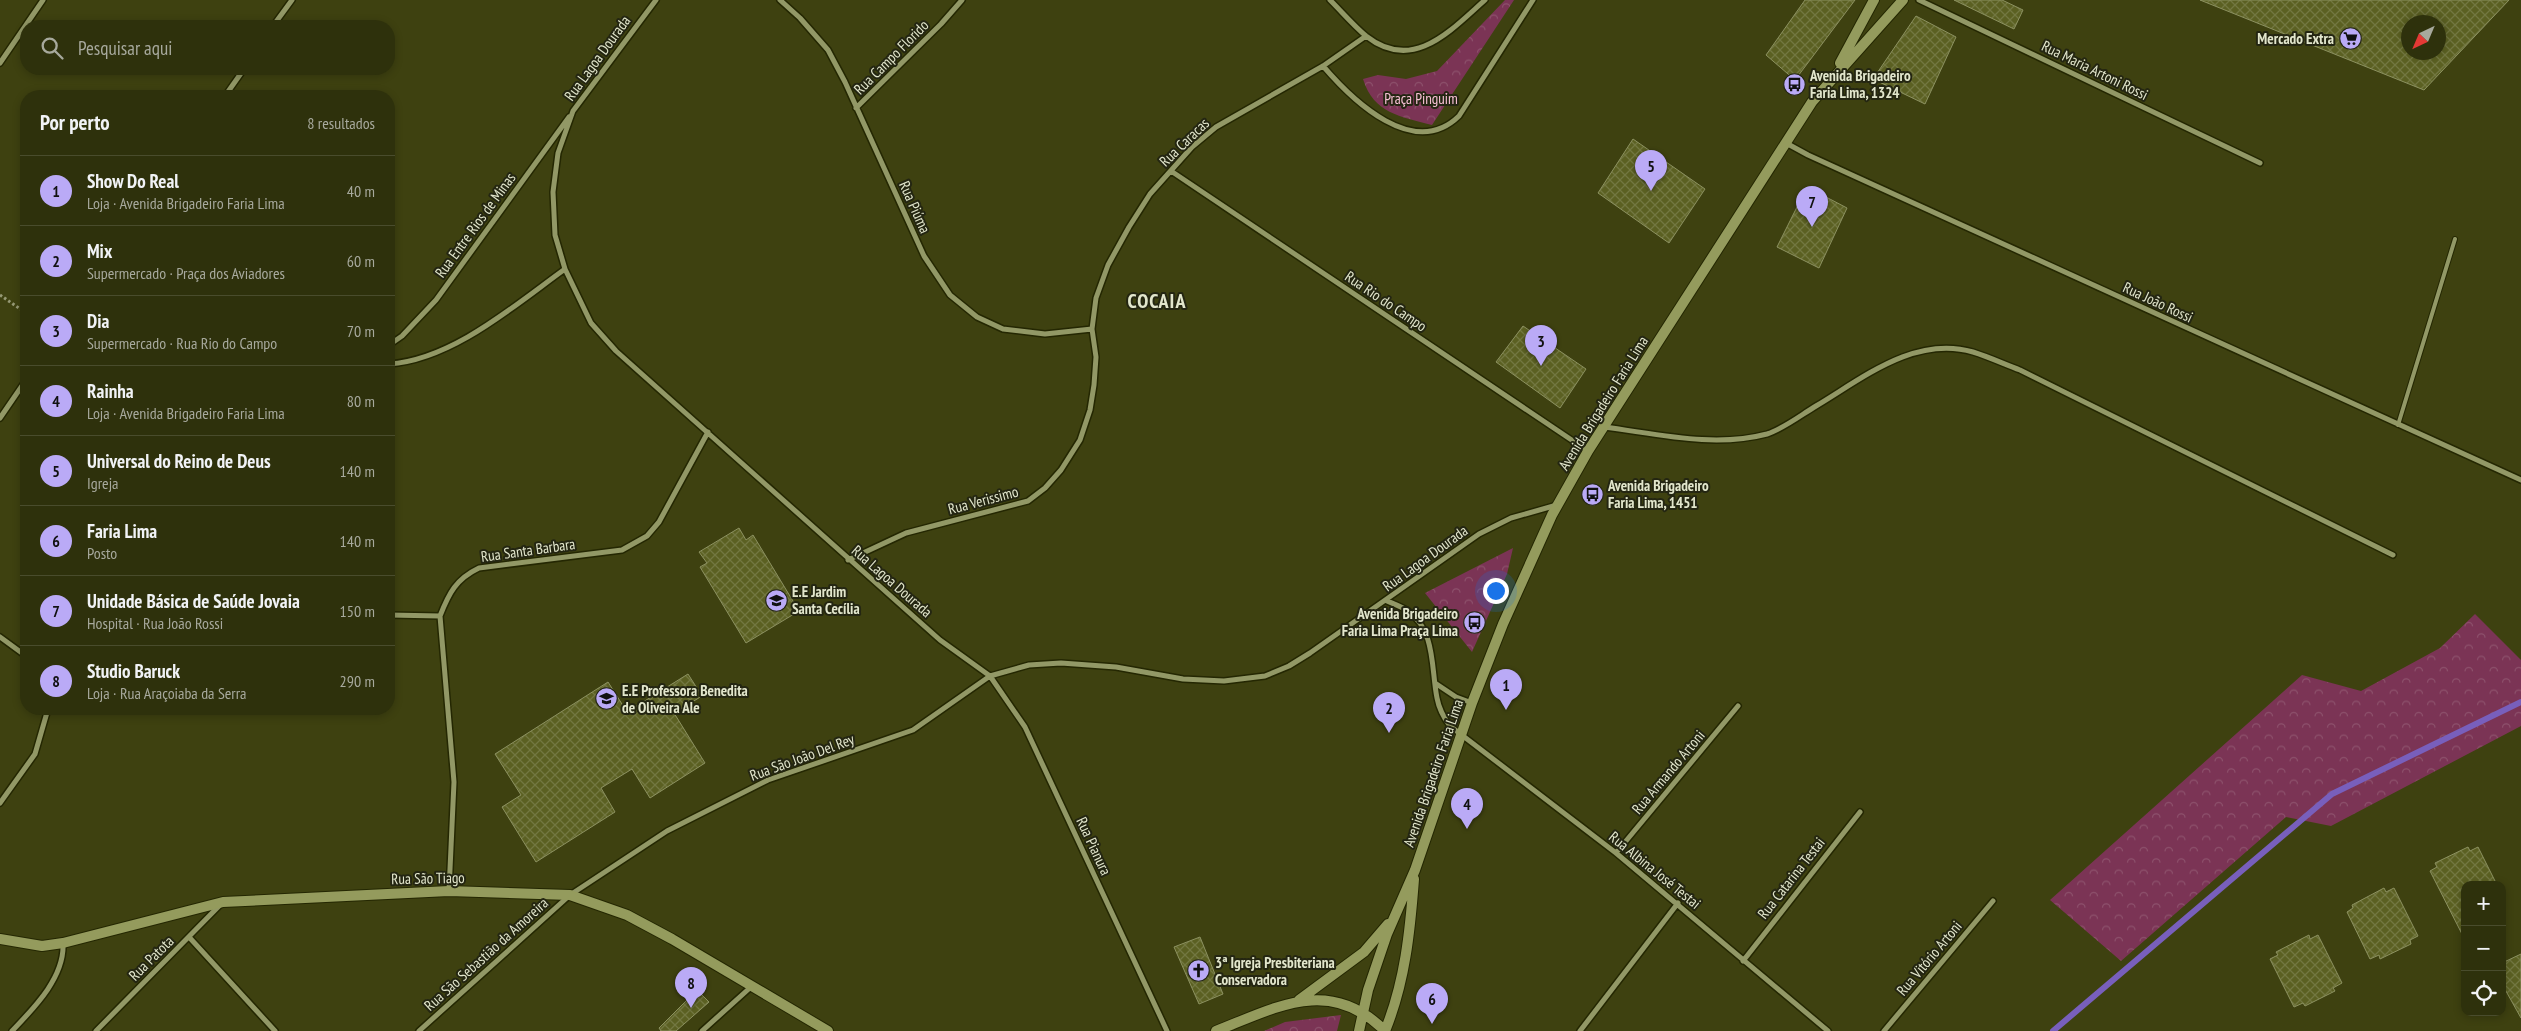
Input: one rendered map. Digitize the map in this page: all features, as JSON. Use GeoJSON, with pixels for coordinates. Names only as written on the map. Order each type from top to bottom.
{"type":"FeatureCollection","features":[{"type":"Feature","properties":{"kind":"main road"},"geometry":{"type":"LineString","coordinates":[[1831,80],[1874,0]]}},
{"type":"Feature","properties":{"kind":"main road","name":"Avenida Brigadeiro Faria Lima"},"geometry":{"type":"LineString","coordinates":[[1359,1031],[1368,990],[1395,916],[1415,870],[1472,703],[1503,624],[1558,505],[1588,451],[1812,102],[1903,0]]}},
{"type":"Feature","properties":{"kind":"main road","name":"Avenida Brigadeiro Faria Lima"},"geometry":{"type":"LineString","coordinates":[[1385,1031],[1397,1002],[1410,941],[1415,870]]}},
{"type":"Feature","properties":{"kind":"main road","name":"Rua São Tiago"},"geometry":{"type":"LineString","coordinates":[[0,940],[42,946],[63,943],[223,902],[449,891],[570,895],[627,915],[828,1031]]}},
{"type":"Feature","properties":{"kind":"main road"},"geometry":{"type":"LineString","coordinates":[[1216,1031],[1299,1000],[1364,952],[1395,916]]}},
{"type":"Feature","properties":{"kind":"main road"},"geometry":{"type":"LineString","coordinates":[[1299,1000],[1331,999],[1363,1012],[1385,1031]]}},
{"type":"Feature","properties":{"kind":"street"},"geometry":{"type":"LineString","coordinates":[[29,20],[43,0]]}},
{"type":"Feature","properties":{"kind":"street"},"geometry":{"type":"LineString","coordinates":[[278,20],[292,0]]}},
{"type":"Feature","properties":{"kind":"street","name":"Rua Lagoa Dourada"},"geometry":{"type":"LineString","coordinates":[[656,0],[573,111],[558,152],[553,192],[555,235],[565,269],[591,323],[616,351],[848,560],[940,640],[990,676],[1029,665],[1061,663],[1116,668],[1183,678],[1224,681],[1265,676],[1290,666],[1310,653],[1387,601],[1479,534],[1511,518],[1558,505]]}},
{"type":"Feature","properties":{"kind":"street","name":"Rua Piúma"},"geometry":{"type":"LineString","coordinates":[[780,0],[800,18],[828,50],[924,256],[950,295],[977,317],[1003,328],[1045,334],[1092,329]]}},
{"type":"Feature","properties":{"kind":"street","name":"Rua Campo Florido"},"geometry":{"type":"LineString","coordinates":[[856,108],[941,24],[962,0]]}},
{"type":"Feature","properties":{"kind":"street"},"geometry":{"type":"LineString","coordinates":[[1330,0],[1366,36],[1381,45],[1396,50],[1410,51],[1426,46],[1446,35],[1485,0]]}},
{"type":"Feature","properties":{"kind":"street"},"geometry":{"type":"LineString","coordinates":[[1323,66],[1346,93],[1392,124],[1408,130],[1425,132],[1440,129],[1451,124],[1459,116],[1533,0]]}},
{"type":"Feature","properties":{"kind":"street","name":"Rua Maria Artoni Rossi"},"geometry":{"type":"LineString","coordinates":[[1920,0],[2260,163]]}},
{"type":"Feature","properties":{"kind":"street"},"geometry":{"type":"LineString","coordinates":[[0,63],[20,34]]}},
{"type":"Feature","properties":{"kind":"street","name":"Rua Caracas"},"geometry":{"type":"LineString","coordinates":[[1092,329],[1096,298],[1108,265],[1150,194],[1192,147],[1216,127],[1323,66],[1366,36]]}},
{"type":"Feature","properties":{"kind":"street"},"geometry":{"type":"LineString","coordinates":[[229,90],[240,75]]}},
{"type":"Feature","properties":{"kind":"street","name":"Rua Entre Rios de Minas"},"geometry":{"type":"LineString","coordinates":[[395,341],[402,336],[436,300],[573,111]]}},
{"type":"Feature","properties":{"kind":"street","name":"Rua João Rossi"},"geometry":{"type":"LineString","coordinates":[[1786,143],[1808,155],[2521,480]]}},
{"type":"Feature","properties":{"kind":"street","name":"Rua Rio do Campo"},"geometry":{"type":"LineString","coordinates":[[1171,171],[1588,451]]}},
{"type":"Feature","properties":{"kind":"street"},"geometry":{"type":"LineString","coordinates":[[395,363],[407,362],[450,348],[565,269]]}},
{"type":"Feature","properties":{"kind":"street","name":"Rua Verissimo"},"geometry":{"type":"LineString","coordinates":[[848,560],[906,534],[1028,501],[1045,488],[1061,470],[1080,440],[1090,410],[1096,357],[1092,329]]}},
{"type":"Feature","properties":{"kind":"street"},"geometry":{"type":"LineString","coordinates":[[1604,427],[1707,440],[1739,440],[1769,433],[1891,361],[1915,352],[1941,349],[1972,352],[2020,370],[2393,555]]}},
{"type":"Feature","properties":{"kind":"street"},"geometry":{"type":"LineString","coordinates":[[0,418],[20,389]]}},
{"type":"Feature","properties":{"kind":"street","name":"Rua Santa Barbara"},"geometry":{"type":"LineString","coordinates":[[449,891],[454,782],[440,616],[446,598],[463,576],[479,568],[622,550],[647,536],[659,522],[708,432]]}},
{"type":"Feature","properties":{"kind":"street","name":"Rua Albina José Testai"},"geometry":{"type":"LineString","coordinates":[[1387,601],[1408,611],[1420,624],[1432,655],[1437,699],[1442,714],[1450,726],[1678,903],[1743,961],[1828,1031]]}},
{"type":"Feature","properties":{"kind":"street"},"geometry":{"type":"LineString","coordinates":[[395,615],[440,616]]}},
{"type":"Feature","properties":{"kind":"street"},"geometry":{"type":"LineString","coordinates":[[0,637],[20,652]]}},
{"type":"Feature","properties":{"kind":"street","name":"Rua São João Del Rey"},"geometry":{"type":"LineString","coordinates":[[570,895],[667,831],[768,780],[913,730],[990,676]]}},
{"type":"Feature","properties":{"kind":"street","name":"Rua Pianura"},"geometry":{"type":"LineString","coordinates":[[990,676],[1025,727],[1167,1031]]}},
{"type":"Feature","properties":{"kind":"street"},"geometry":{"type":"LineString","coordinates":[[1435,682],[1456,697],[1472,703]]}},
{"type":"Feature","properties":{"kind":"street","name":"Rua Armando Artoni"},"geometry":{"type":"LineString","coordinates":[[1616,853],[1738,706]]}},
{"type":"Feature","properties":{"kind":"street"},"geometry":{"type":"LineString","coordinates":[[0,803],[35,754],[46,715]]}},
{"type":"Feature","properties":{"kind":"street","name":"Rua Catarina Testai"},"geometry":{"type":"LineString","coordinates":[[1743,961],[1860,812]]}},
{"type":"Feature","properties":{"kind":"street","name":"Rua São Sebastião da Amoreira"},"geometry":{"type":"LineString","coordinates":[[419,1031],[570,895]]}},
{"type":"Feature","properties":{"kind":"street","name":"Rua Vitório Artoni"},"geometry":{"type":"LineString","coordinates":[[1884,1031],[1992,901]]}},
{"type":"Feature","properties":{"kind":"street","name":"Rua Patota"},"geometry":{"type":"LineString","coordinates":[[96,1031],[223,902]]}},
{"type":"Feature","properties":{"kind":"street"},"geometry":{"type":"LineString","coordinates":[[1580,1031],[1678,903]]}},
{"type":"Feature","properties":{"kind":"street"},"geometry":{"type":"LineString","coordinates":[[189,937],[275,1031]]}},
{"type":"Feature","properties":{"kind":"street"},"geometry":{"type":"LineString","coordinates":[[12,1031],[52,982],[64,958],[63,943]]}},
{"type":"Feature","properties":{"kind":"street"},"geometry":{"type":"LineString","coordinates":[[702,1031],[752,986]]}},
{"type":"Feature","properties":{"kind":"lane"},"geometry":{"type":"LineString","coordinates":[[2398,425],[2455,239]]}},
{"type":"Feature","properties":{"kind":"path"},"geometry":{"type":"LineString","coordinates":[[0,295],[20,309]]}},
{"type":"Feature","properties":{"kind":"green space","name":"Praça Pinguim"},"geometry":{"type":"Polygon","coordinates":[[[1505,0],[1514,0],[1432,125],[1399,116],[1381,107],[1374,100],[1363,79],[1378,75],[1406,79],[1437,71],[1505,0]]]}},
{"type":"Feature","properties":{"kind":"green space"},"geometry":{"type":"Polygon","coordinates":[[[1513,548],[1507,574],[1472,652],[1425,593],[1513,548]]]}},
{"type":"Feature","properties":{"kind":"green space"},"geometry":{"type":"Polygon","coordinates":[[[2475,614],[2521,660],[2521,726],[2331,826],[2286,817],[2121,961],[2050,900],[2302,675],[2361,691],[2440,648],[2475,614]]]}},
{"type":"Feature","properties":{"kind":"green space"},"geometry":{"type":"Polygon","coordinates":[[[1341,1015],[1337,1031],[1264,1031],[1285,1022],[1341,1015]]]}},
{"type":"Feature","properties":{"kind":"building"},"geometry":{"type":"Polygon","coordinates":[[[1805,0],[1855,0],[1795,80],[1766,55],[1805,0]]]}},
{"type":"Feature","properties":{"kind":"building"},"geometry":{"type":"Polygon","coordinates":[[[1954,0],[2002,0],[2023,10],[2014,29],[1954,0]]]}},
{"type":"Feature","properties":{"kind":"building","name":"Mercado Extra"},"geometry":{"type":"Polygon","coordinates":[[[2200,0],[2509,0],[2424,90],[2200,0]]]}},
{"type":"Feature","properties":{"kind":"building"},"geometry":{"type":"Polygon","coordinates":[[[1916,16],[1956,37],[1925,104],[1873,79],[1916,16]]]}},
{"type":"Feature","properties":{"kind":"building"},"geometry":{"type":"Polygon","coordinates":[[[1633,139],[1705,189],[1669,243],[1598,193],[1633,139]]]}},
{"type":"Feature","properties":{"kind":"building"},"geometry":{"type":"Polygon","coordinates":[[[1807,187],[1847,208],[1819,268],[1777,247],[1807,187]]]}},
{"type":"Feature","properties":{"kind":"building"},"geometry":{"type":"Polygon","coordinates":[[[1523,326],[1586,369],[1560,408],[1496,362],[1523,326]]]}},
{"type":"Feature","properties":{"kind":"building"},"geometry":{"type":"Polygon","coordinates":[[[739,528],[746,540],[753,535],[799,611],[746,643],[700,567],[707,563],[699,552],[739,528]]]}},
{"type":"Feature","properties":{"kind":"building"},"geometry":{"type":"Polygon","coordinates":[[[688,674],[702,696],[674,713],[705,763],[650,798],[632,769],[601,788],[615,812],[536,862],[502,807],[521,795],[495,754],[608,682],[627,712],[688,674]]]}},
{"type":"Feature","properties":{"kind":"building"},"geometry":{"type":"Polygon","coordinates":[[[2468,847],[2470,851],[2478,847],[2495,881],[2461,881],[2461,932],[2430,871],[2437,867],[2435,863],[2468,847]]]}},
{"type":"Feature","properties":{"kind":"building"},"geometry":{"type":"Polygon","coordinates":[[[2384,888],[2386,892],[2394,888],[2418,936],[2410,940],[2411,944],[2380,959],[2379,955],[2370,959],[2347,912],[2353,908],[2352,905],[2384,888]]]}},
{"type":"Feature","properties":{"kind":"building"},"geometry":{"type":"Polygon","coordinates":[[[2309,935],[2310,939],[2318,935],[2342,983],[2333,988],[2335,991],[2305,1006],[2303,1003],[2294,1007],[2270,959],[2278,955],[2276,952],[2309,935]]]}},
{"type":"Feature","properties":{"kind":"building","name":"3ª Igreja Presbiteriana Conservadora"},"geometry":{"type":"Polygon","coordinates":[[[1200,937],[1223,994],[1199,1004],[1174,947],[1200,937]]]}},
{"type":"Feature","properties":{"kind":"building"},"geometry":{"type":"Polygon","coordinates":[[[2521,954],[2521,1018],[2506,991],[2506,961],[2521,954]]]}},
{"type":"Feature","properties":{"kind":"building"},"geometry":{"type":"Polygon","coordinates":[[[697,990],[709,1002],[676,1031],[661,1031],[659,1028],[697,990]]]}},
{"type":"Feature","properties":{"kind":"waterway"},"geometry":{"type":"LineString","coordinates":[[2053,1031],[2332,794],[2521,702]]}},
{"type":"Feature","properties":{"kind":"place","name":"Mercado Extra"},"geometry":{"type":"Point","coordinates":[2350,38]}},
{"type":"Feature","properties":{"kind":"place","name":"Avenida Brigadeiro Faria Lima, 1324"},"geometry":{"type":"Point","coordinates":[1794,84]}},
{"type":"Feature","properties":{"kind":"place","name":"Universal do Reino de Deus"},"geometry":{"type":"Point","coordinates":[1651,191]}},
{"type":"Feature","properties":{"kind":"place","name":"Unidade Básica de Saúde Jovaia"},"geometry":{"type":"Point","coordinates":[1812,227]}},
{"type":"Feature","properties":{"kind":"place","name":"Dia"},"geometry":{"type":"Point","coordinates":[1541,366]}},
{"type":"Feature","properties":{"kind":"place","name":"Avenida Brigadeiro Faria Lima, 1451"},"geometry":{"type":"Point","coordinates":[1592,494]}},
{"type":"Feature","properties":{"kind":"place","name":"E.E Jardim Santa Cecília"},"geometry":{"type":"Point","coordinates":[776,600]}},
{"type":"Feature","properties":{"kind":"place","name":"Avenida Brigadeiro Faria Lima Praça Lima"},"geometry":{"type":"Point","coordinates":[1474,622]}},
{"type":"Feature","properties":{"kind":"place","name":"E.E Professora Benedita de Oliveira Ale"},"geometry":{"type":"Point","coordinates":[606,699]}},
{"type":"Feature","properties":{"kind":"place","name":"Show Do Real"},"geometry":{"type":"Point","coordinates":[1506,710]}},
{"type":"Feature","properties":{"kind":"place","name":"Mix"},"geometry":{"type":"Point","coordinates":[1389,733]}},
{"type":"Feature","properties":{"kind":"place","name":"Rainha"},"geometry":{"type":"Point","coordinates":[1467,829]}},
{"type":"Feature","properties":{"kind":"place","name":"3ª Igreja Presbiteriana Conservadora"},"geometry":{"type":"Point","coordinates":[1199,971]}},
{"type":"Feature","properties":{"kind":"place","name":"Studio Baruck"},"geometry":{"type":"Point","coordinates":[691,1008]}},
{"type":"Feature","properties":{"kind":"place","name":"Faria Lima"},"geometry":{"type":"Point","coordinates":[1432,1024]}},
{"type":"Feature","properties":{"kind":"district","name":"COCAIA"},"geometry":{"type":"Point","coordinates":[1157,301]}}]}
